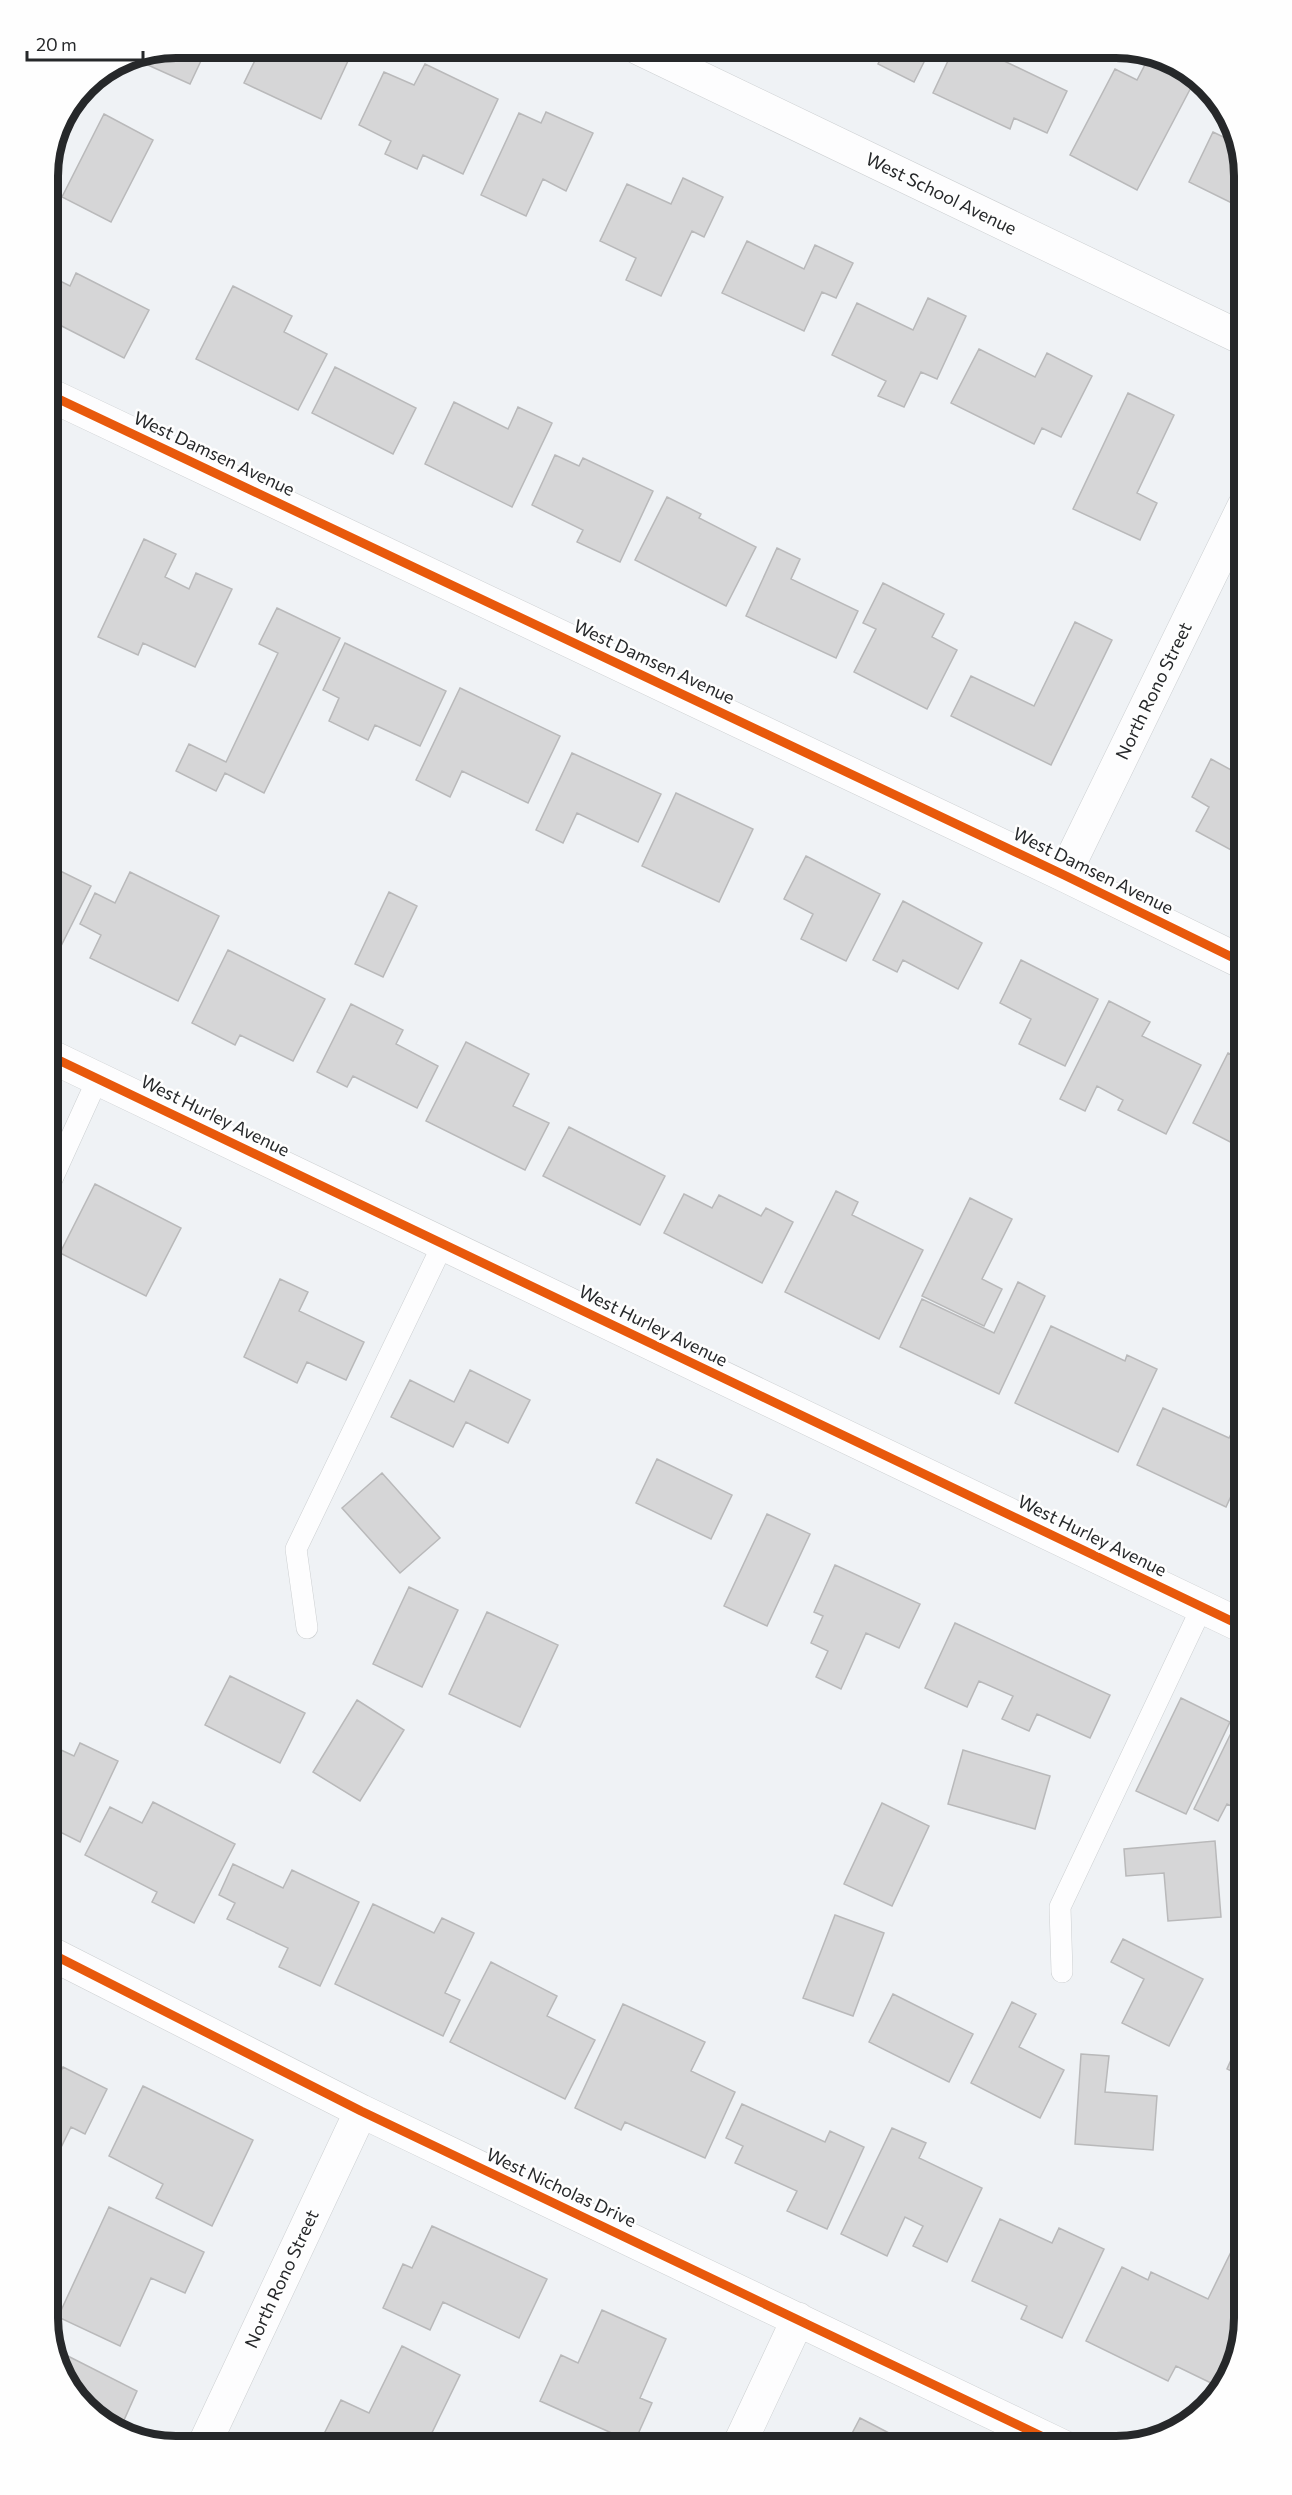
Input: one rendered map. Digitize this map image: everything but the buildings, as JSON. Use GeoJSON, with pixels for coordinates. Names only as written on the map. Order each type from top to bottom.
{"type":"FeatureCollection","features":[{"type":"Feature","properties":{"kind":"street","name":"West School Avenue"},"geometry":{"type":"LineString","coordinates":[[660,59],[1234,334]]}},
{"type":"Feature","properties":{"kind":"street","name":"West Damsen Avenue"},"geometry":{"type":"LineString","coordinates":[[59,399],[1064,875],[1234,958]]}},
{"type":"Feature","properties":{"kind":"street","name":"North Rono Street"},"geometry":{"type":"LineString","coordinates":[[1064,875],[1234,526]]}},
{"type":"Feature","properties":{"kind":"street","name":"West Hurley Avenue"},"geometry":{"type":"LineString","coordinates":[[59,1060],[1234,1622]]}},
{"type":"Feature","properties":{"kind":"street","name":"West Nicholas Drive"},"geometry":{"type":"LineString","coordinates":[[58,1957],[361,2111],[1041,2436]]}},
{"type":"Feature","properties":{"kind":"street","name":"North Rono Street"},"geometry":{"type":"LineString","coordinates":[[208,2436],[361,2111]]}},
{"type":"Feature","properties":{"kind":"street"},"geometry":{"type":"LineString","coordinates":[[743,2436],[798,2319]]}},
{"type":"Feature","properties":{"kind":"lane"},"geometry":{"type":"LineString","coordinates":[[59,1165],[98,1078]]}},
{"type":"Feature","properties":{"kind":"lane"},"geometry":{"type":"LineString","coordinates":[[307,1628],[296,1549],[443,1244]]}},
{"type":"Feature","properties":{"kind":"lane"},"geometry":{"type":"LineString","coordinates":[[1062,1972],[1060,1907],[1202,1607]]}},
{"type":"Feature","properties":{"kind":"cycle path"},"geometry":{"type":"LineString","coordinates":[[59,399],[1064,875],[1234,958]]}},
{"type":"Feature","properties":{"kind":"cycle path"},"geometry":{"type":"LineString","coordinates":[[59,1060],[1234,1622]]}},
{"type":"Feature","properties":{"kind":"cycle path"},"geometry":{"type":"LineString","coordinates":[[58,1957],[361,2111],[1041,2436]]}}]}
